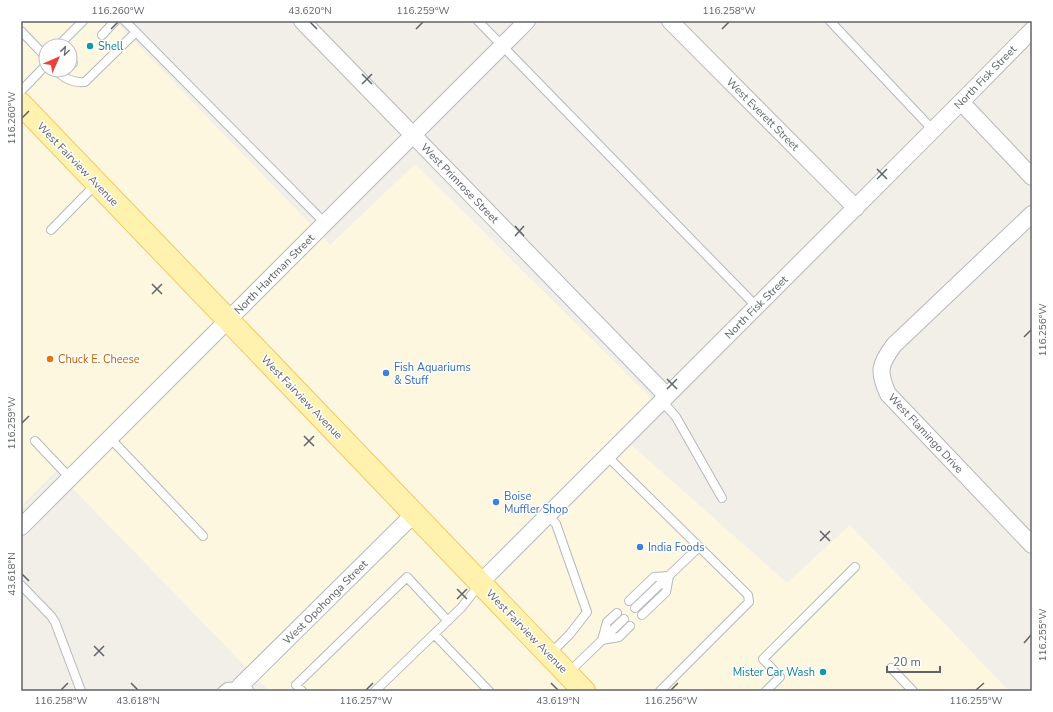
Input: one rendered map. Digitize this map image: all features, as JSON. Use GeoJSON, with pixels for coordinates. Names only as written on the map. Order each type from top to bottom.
{"type":"FeatureCollection","features":[{"type":"Feature","properties":{"kind":"main road","name":"West Fairview Avenue"},"geometry":{"type":"LineString","coordinates":[[21,104],[584,691]]}},
{"type":"Feature","properties":{"kind":"street","name":"West Primrose Street"},"geometry":{"type":"LineString","coordinates":[[302,21],[665,399]]}},
{"type":"Feature","properties":{"kind":"street","name":"North Hartman Street"},"geometry":{"type":"LineString","coordinates":[[21,527],[527,21]]}},
{"type":"Feature","properties":{"kind":"street","name":"West Everett Street"},"geometry":{"type":"LineString","coordinates":[[670,21],[856,208]]}},
{"type":"Feature","properties":{"kind":"street"},"geometry":{"type":"LineString","coordinates":[[1024,21],[1032,29]]}},
{"type":"Feature","properties":{"kind":"street","name":"North Fisk Street"},"geometry":{"type":"LineString","coordinates":[[480,583],[856,208],[1032,29]]}},
{"type":"Feature","properties":{"kind":"street"},"geometry":{"type":"LineString","coordinates":[[961,102],[1032,177]]}},
{"type":"Feature","properties":{"kind":"street","name":"West Flamingo Drive"},"geometry":{"type":"LineString","coordinates":[[1032,214],[894,345],[886,356],[881,368],[882,382],[888,394],[1032,545]]}},
{"type":"Feature","properties":{"kind":"street","name":"West Opohonga Street"},"geometry":{"type":"LineString","coordinates":[[242,689],[414,514]]}},
{"type":"Feature","properties":{"kind":"lane"},"geometry":{"type":"LineString","coordinates":[[66,38],[83,21]]}},
{"type":"Feature","properties":{"kind":"lane"},"geometry":{"type":"LineString","coordinates":[[102,35],[115,21]]}},
{"type":"Feature","properties":{"kind":"lane"},"geometry":{"type":"LineString","coordinates":[[125,21],[325,223]]}},
{"type":"Feature","properties":{"kind":"lane"},"geometry":{"type":"LineString","coordinates":[[478,21],[757,307]]}},
{"type":"Feature","properties":{"kind":"lane"},"geometry":{"type":"LineString","coordinates":[[830,21],[933,130]]}},
{"type":"Feature","properties":{"kind":"lane"},"geometry":{"type":"LineString","coordinates":[[21,31],[38,49]]}},
{"type":"Feature","properties":{"kind":"lane"},"geometry":{"type":"LineString","coordinates":[[67,78],[77,83],[85,82],[136,32]]}},
{"type":"Feature","properties":{"kind":"lane"},"geometry":{"type":"LineString","coordinates":[[21,91],[38,73]]}},
{"type":"Feature","properties":{"kind":"lane"},"geometry":{"type":"LineString","coordinates":[[51,230],[97,183]]}},
{"type":"Feature","properties":{"kind":"lane"},"geometry":{"type":"LineString","coordinates":[[665,399],[722,498]]}},
{"type":"Feature","properties":{"kind":"lane"},"geometry":{"type":"LineString","coordinates":[[110,438],[203,536]]}},
{"type":"Feature","properties":{"kind":"lane"},"geometry":{"type":"LineString","coordinates":[[35,441],[70,478]]}},
{"type":"Feature","properties":{"kind":"lane"},"geometry":{"type":"LineString","coordinates":[[607,456],[748,595],[749,602],[660,691]]}},
{"type":"Feature","properties":{"kind":"lane"},"geometry":{"type":"LineString","coordinates":[[548,515],[556,524],[587,612],[570,634],[549,655]]}},
{"type":"Feature","properties":{"kind":"lane"},"geometry":{"type":"LineString","coordinates":[[635,608],[699,547]]}},
{"type":"Feature","properties":{"kind":"lane"},"geometry":{"type":"LineString","coordinates":[[766,691],[780,677],[763,659],[855,567]]}},
{"type":"Feature","properties":{"kind":"lane"},"geometry":{"type":"LineString","coordinates":[[629,601],[654,577],[669,576]]}},
{"type":"Feature","properties":{"kind":"lane"},"geometry":{"type":"LineString","coordinates":[[642,615],[666,592],[669,576]]}},
{"type":"Feature","properties":{"kind":"lane"},"geometry":{"type":"LineString","coordinates":[[302,691],[296,685],[407,577],[448,621]]}},
{"type":"Feature","properties":{"kind":"lane"},"geometry":{"type":"LineString","coordinates":[[375,691],[461,608],[480,583]]}},
{"type":"Feature","properties":{"kind":"lane"},"geometry":{"type":"LineString","coordinates":[[21,585],[46,610],[55,622],[81,691]]}},
{"type":"Feature","properties":{"kind":"lane"},"geometry":{"type":"LineString","coordinates":[[602,640],[607,622],[617,613]]}},
{"type":"Feature","properties":{"kind":"lane"},"geometry":{"type":"LineString","coordinates":[[568,674],[624,619]]}},
{"type":"Feature","properties":{"kind":"lane"},"geometry":{"type":"LineString","coordinates":[[602,640],[619,637],[630,626]]}},
{"type":"Feature","properties":{"kind":"lane"},"geometry":{"type":"LineString","coordinates":[[434,634],[489,691]]}},
{"type":"Feature","properties":{"kind":"lane"},"geometry":{"type":"LineString","coordinates":[[891,668],[913,691]]}},
{"type":"Feature","properties":{"kind":"lane"},"geometry":{"type":"LineString","coordinates":[[222,691],[227,687],[242,689]]}},
{"type":"Feature","properties":{"kind":"shaded area"},"geometry":{"type":"Polygon","coordinates":[[[21,21],[115,21],[330,245],[415,164],[652,399],[618,433],[787,583],[850,525],[1009,691],[269,691],[56,471],[21,506],[21,21]]]}},
{"type":"Feature","properties":{"kind":"place","name":"Shell"},"geometry":{"type":"Point","coordinates":[90,46]}},
{"type":"Feature","properties":{"kind":"place","name":"Chuck E. Cheese"},"geometry":{"type":"Point","coordinates":[50,359]}},
{"type":"Feature","properties":{"kind":"place","name":"Fish Aquariums & Stuff"},"geometry":{"type":"Point","coordinates":[386,373]}},
{"type":"Feature","properties":{"kind":"place","name":"Boise Muffler Shop"},"geometry":{"type":"Point","coordinates":[496,502]}},
{"type":"Feature","properties":{"kind":"place","name":"India Foods"},"geometry":{"type":"Point","coordinates":[640,547]}},
{"type":"Feature","properties":{"kind":"place","name":"Mister Car Wash"},"geometry":{"type":"Point","coordinates":[823,672]}}]}
